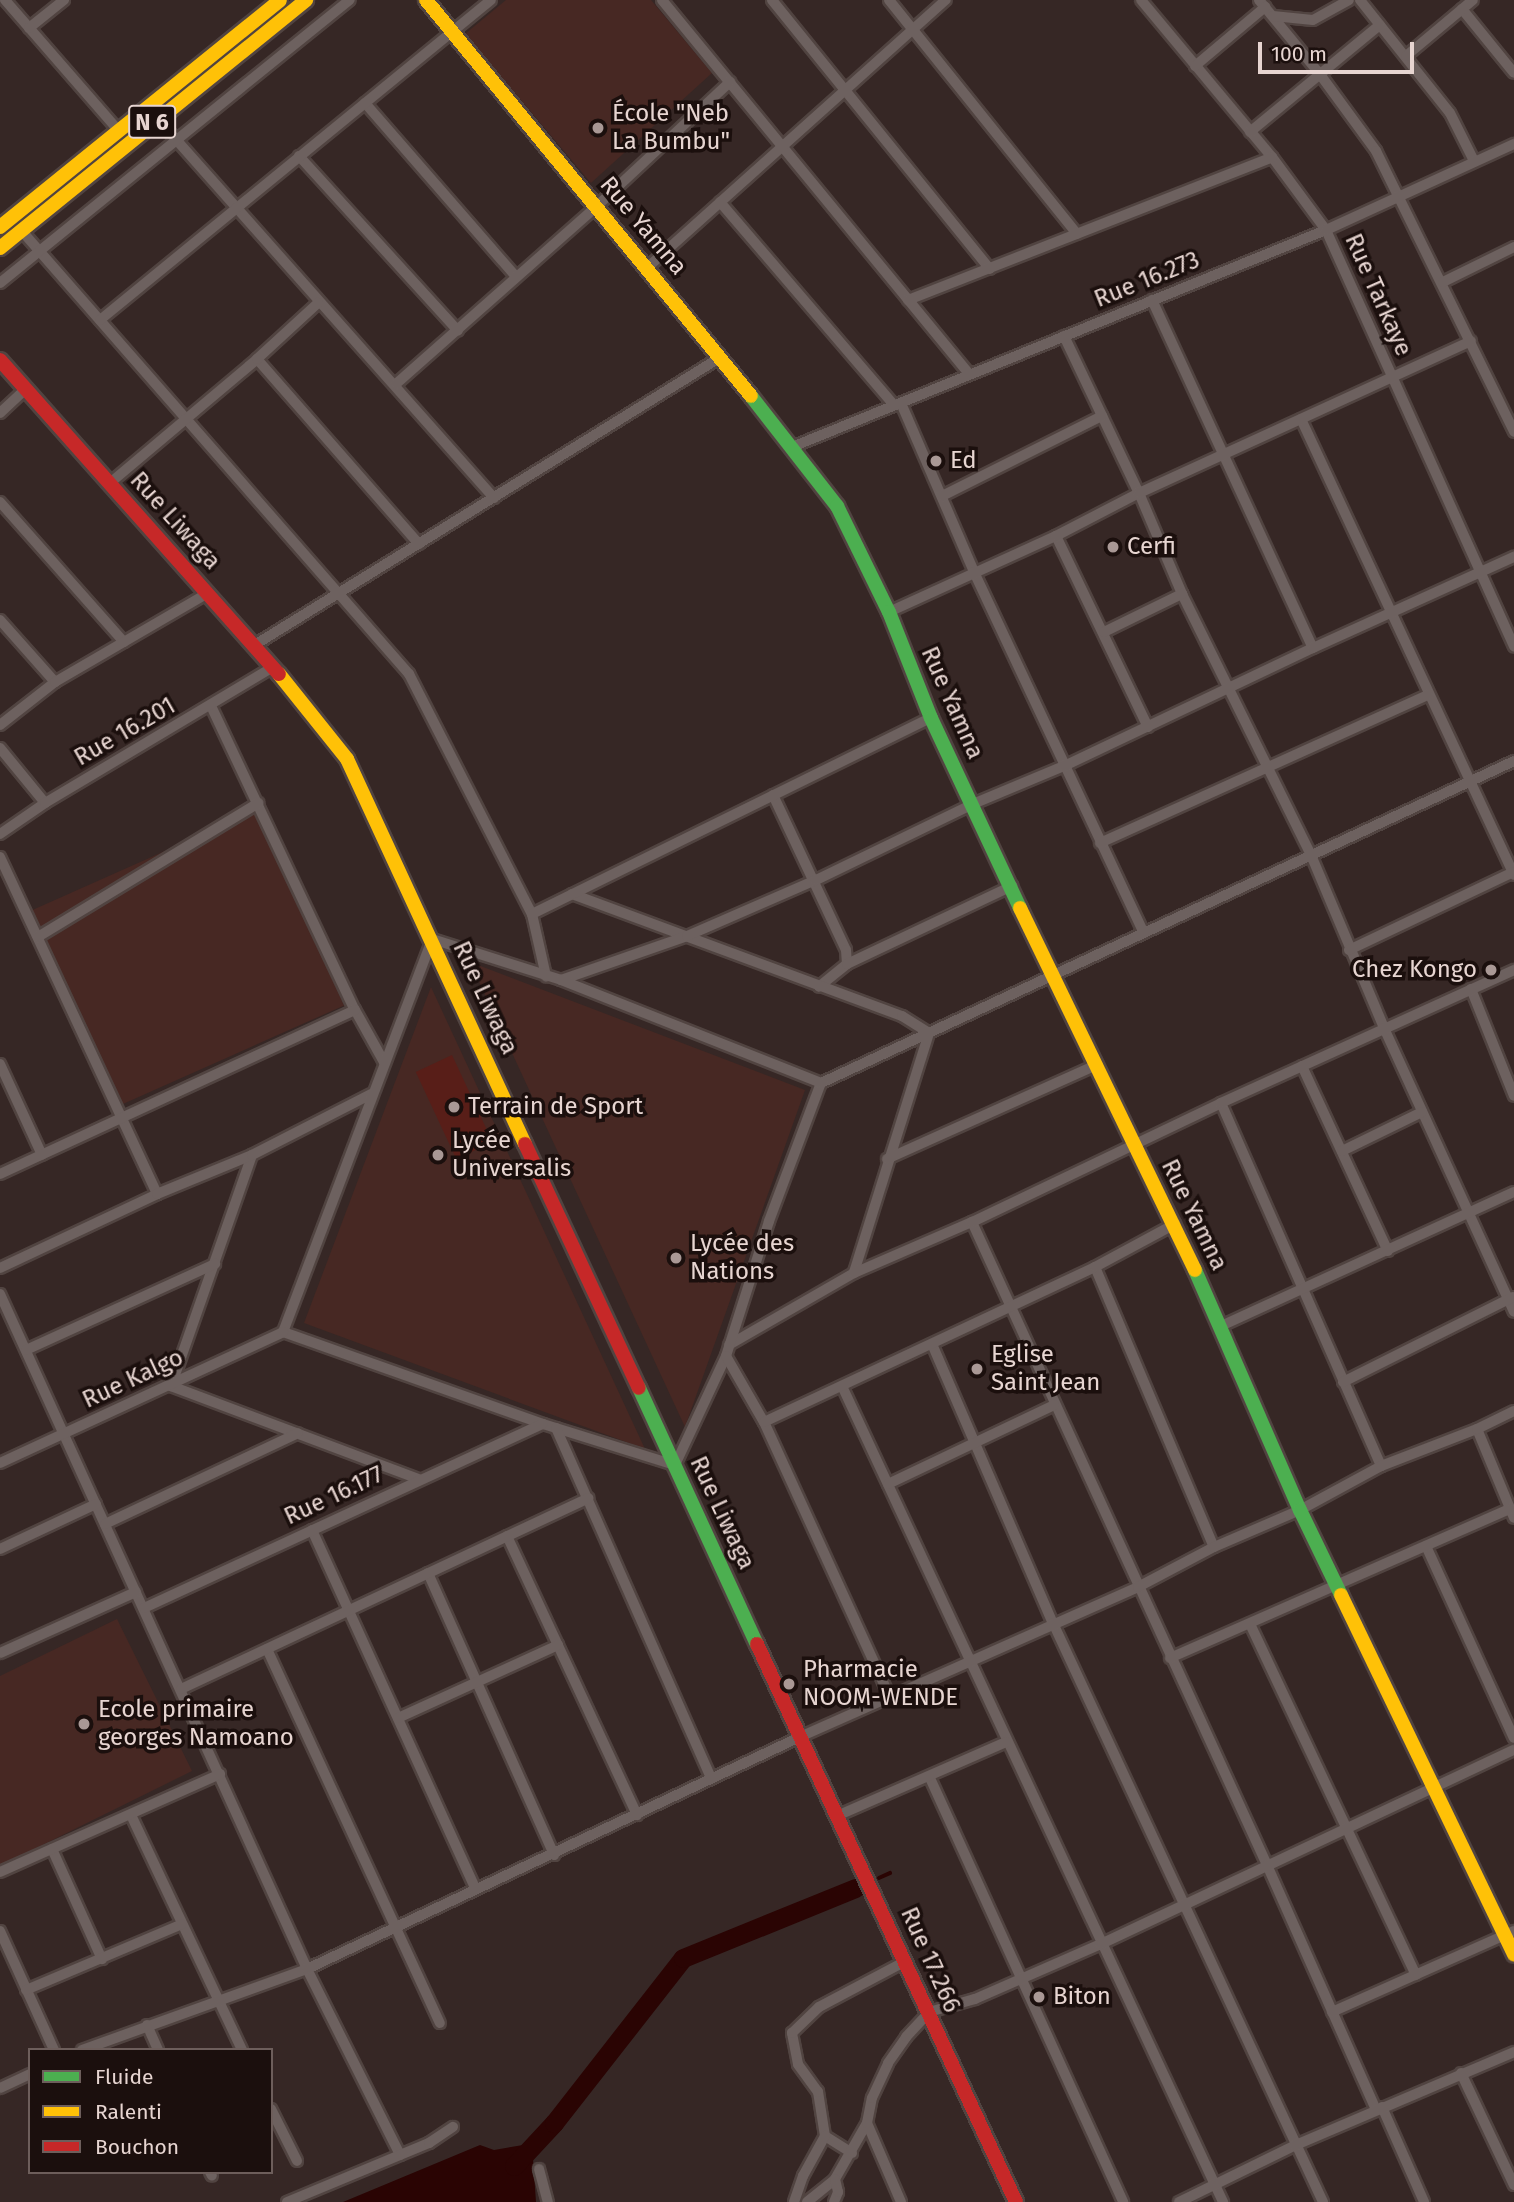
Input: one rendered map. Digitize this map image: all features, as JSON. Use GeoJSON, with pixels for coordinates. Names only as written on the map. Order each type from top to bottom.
{"type":"FeatureCollection","features":[{"type":"Feature","properties":{"kind":"main road","name":"N 6"},"geometry":{"type":"LineString","coordinates":[[0,227],[280,0]]}},
{"type":"Feature","properties":{"kind":"main road","name":"N 6"},"geometry":{"type":"LineString","coordinates":[[0,248],[157,118],[306,0]]}},
{"type":"Feature","properties":{"kind":"main road","name":"Rue Yamna"},"geometry":{"type":"LineString","coordinates":[[426,0],[648,267],[837,506],[890,612],[931,718],[1052,976],[1175,1224],[1300,1510],[1433,1788],[1509,1933],[1514,1955]]}},
{"type":"Feature","properties":{"kind":"main road","name":"Rue Liwaga"},"geometry":{"type":"LineString","coordinates":[[0,360],[273,667],[347,759],[802,1736]]}},
{"type":"Feature","properties":{"kind":"main road","name":"Rue 17.266"},"geometry":{"type":"LineString","coordinates":[[802,1736],[1016,2202]]}},
{"type":"Feature","properties":{"kind":"street"},"geometry":{"type":"LineString","coordinates":[[5,0],[118,130]]}},
{"type":"Feature","properties":{"kind":"street"},"geometry":{"type":"LineString","coordinates":[[29,28],[64,0]]}},
{"type":"Feature","properties":{"kind":"street"},"geometry":{"type":"LineString","coordinates":[[0,283],[350,0]]}},
{"type":"Feature","properties":{"kind":"street"},"geometry":{"type":"LineString","coordinates":[[100,320],[491,0]]}},
{"type":"Feature","properties":{"kind":"street"},"geometry":{"type":"LineString","coordinates":[[662,0],[969,374]]}},
{"type":"Feature","properties":{"kind":"street"},"geometry":{"type":"LineString","coordinates":[[772,0],[990,269]]}},
{"type":"Feature","properties":{"kind":"street"},"geometry":{"type":"LineString","coordinates":[[889,0],[1077,234]]}},
{"type":"Feature","properties":{"kind":"street"},"geometry":{"type":"LineString","coordinates":[[648,267],[946,0]]}},
{"type":"Feature","properties":{"kind":"street","name":"Rue Tarkaye"},"geometry":{"type":"LineString","coordinates":[[1141,0],[1272,158],[1326,230],[1514,646]]}},
{"type":"Feature","properties":{"kind":"street"},"geometry":{"type":"LineString","coordinates":[[1273,16],[1313,20],[1349,0]]}},
{"type":"Feature","properties":{"kind":"street"},"geometry":{"type":"LineString","coordinates":[[1360,0],[1450,113],[1474,161]]}},
{"type":"Feature","properties":{"kind":"street"},"geometry":{"type":"LineString","coordinates":[[1406,56],[1473,0]]}},
{"type":"Feature","properties":{"kind":"street"},"geometry":{"type":"LineString","coordinates":[[1195,66],[1262,4],[1273,16],[1376,151],[1443,282],[1514,432]]}},
{"type":"Feature","properties":{"kind":"street"},"geometry":{"type":"LineString","coordinates":[[1462,9],[1514,73]]}},
{"type":"Feature","properties":{"kind":"street"},"geometry":{"type":"LineString","coordinates":[[1250,132],[1380,25]]}},
{"type":"Feature","properties":{"kind":"street"},"geometry":{"type":"LineString","coordinates":[[396,384],[597,206],[730,82]]}},
{"type":"Feature","properties":{"kind":"street"},"geometry":{"type":"LineString","coordinates":[[365,103],[516,277]]}},
{"type":"Feature","properties":{"kind":"street"},"geometry":{"type":"LineString","coordinates":[[157,118],[318,303],[396,384],[494,498]]}},
{"type":"Feature","properties":{"kind":"street","name":"Rue 16.273"},"geometry":{"type":"LineString","coordinates":[[792,447],[1326,230],[1514,144]]}},
{"type":"Feature","properties":{"kind":"street"},"geometry":{"type":"LineString","coordinates":[[299,156],[458,331]]}},
{"type":"Feature","properties":{"kind":"street"},"geometry":{"type":"LineString","coordinates":[[908,300],[1272,158]]}},
{"type":"Feature","properties":{"kind":"street"},"geometry":{"type":"LineString","coordinates":[[720,202],[898,404],[1064,766],[1144,933]]}},
{"type":"Feature","properties":{"kind":"street"},"geometry":{"type":"LineString","coordinates":[[21,230],[409,674],[532,914],[546,976]]}},
{"type":"Feature","properties":{"kind":"street"},"geometry":{"type":"LineString","coordinates":[[1443,282],[1514,247]]}},
{"type":"Feature","properties":{"kind":"street"},"geometry":{"type":"LineString","coordinates":[[1152,300],[1313,648]]}},
{"type":"Feature","properties":{"kind":"street"},"geometry":{"type":"LineString","coordinates":[[110,483],[257,359],[318,303]]}},
{"type":"Feature","properties":{"kind":"street"},"geometry":{"type":"LineString","coordinates":[[1064,336],[1139,493],[1182,594],[1311,855],[1349,950],[1468,1215],[1511,1298],[1514,1312]]}},
{"type":"Feature","properties":{"kind":"street"},"geometry":{"type":"LineString","coordinates":[[890,612],[1056,536],[1139,493],[1471,341]]}},
{"type":"Feature","properties":{"kind":"street"},"geometry":{"type":"LineString","coordinates":[[253,646],[721,357]]}},
{"type":"Feature","properties":{"kind":"street"},"geometry":{"type":"LineString","coordinates":[[257,359],[419,544]]}},
{"type":"Feature","properties":{"kind":"street"},"geometry":{"type":"LineString","coordinates":[[0,412],[26,389]]}},
{"type":"Feature","properties":{"kind":"street"},"geometry":{"type":"LineString","coordinates":[[942,496],[1102,416]]}},
{"type":"Feature","properties":{"kind":"street"},"geometry":{"type":"LineString","coordinates":[[1301,419],[1392,612],[1427,695],[1513,874],[1349,950]]}},
{"type":"Feature","properties":{"kind":"street"},"geometry":{"type":"LineString","coordinates":[[0,502],[124,642]]}},
{"type":"Feature","properties":{"kind":"street"},"geometry":{"type":"LineString","coordinates":[[1056,536],[1147,727]]}},
{"type":"Feature","properties":{"kind":"street"},"geometry":{"type":"LineString","coordinates":[[561,980],[687,936],[816,880],[973,804],[1064,766],[1313,648],[1514,557]]}},
{"type":"Feature","properties":{"kind":"street"},"geometry":{"type":"LineString","coordinates":[[0,725],[55,682],[208,593]]}},
{"type":"Feature","properties":{"kind":"street"},"geometry":{"type":"LineString","coordinates":[[1104,632],[1182,594]]}},
{"type":"Feature","properties":{"kind":"street"},"geometry":{"type":"LineString","coordinates":[[0,620],[55,682]]}},
{"type":"Feature","properties":{"kind":"street","name":"Rue 16.201"},"geometry":{"type":"LineString","coordinates":[[0,834],[44,803],[273,667]]}},
{"type":"Feature","properties":{"kind":"street"},"geometry":{"type":"LineString","coordinates":[[1100,843],[1427,695]]}},
{"type":"Feature","properties":{"kind":"street"},"geometry":{"type":"LineString","coordinates":[[211,706],[355,1010],[384,1062]]}},
{"type":"Feature","properties":{"kind":"street"},"geometry":{"type":"LineString","coordinates":[[532,914],[931,718]]}},
{"type":"Feature","properties":{"kind":"street"},"geometry":{"type":"LineString","coordinates":[[0,748],[44,803]]}},
{"type":"Feature","properties":{"kind":"street"},"geometry":{"type":"LineString","coordinates":[[821,1083],[561,980],[432,939],[283,1332],[556,1428],[675,1465],[727,1350],[769,1222],[821,1083],[1514,761]]}},
{"type":"Feature","properties":{"kind":"street"},"geometry":{"type":"LineString","coordinates":[[773,794],[843,939],[847,964]]}},
{"type":"Feature","properties":{"kind":"street"},"geometry":{"type":"LineString","coordinates":[[38,937],[258,803]]}},
{"type":"Feature","properties":{"kind":"street"},"geometry":{"type":"LineString","coordinates":[[0,857],[158,1194]]}},
{"type":"Feature","properties":{"kind":"street"},"geometry":{"type":"LineString","coordinates":[[819,987],[847,964],[1012,886]]}},
{"type":"Feature","properties":{"kind":"street"},"geometry":{"type":"LineString","coordinates":[[572,894],[902,1016],[929,1033]]}},
{"type":"Feature","properties":{"kind":"street"},"geometry":{"type":"LineString","coordinates":[[727,1350],[854,1273],[972,1222],[1220,1103],[1514,970]]}},
{"type":"Feature","properties":{"kind":"street"},"geometry":{"type":"LineString","coordinates":[[1471,989],[1514,1096]]}},
{"type":"Feature","properties":{"kind":"street"},"geometry":{"type":"LineString","coordinates":[[0,1174],[355,1010]]}},
{"type":"Feature","properties":{"kind":"street"},"geometry":{"type":"LineString","coordinates":[[854,1273],[887,1159],[929,1033]]}},
{"type":"Feature","properties":{"kind":"street"},"geometry":{"type":"LineString","coordinates":[[0,1064],[42,1155]]}},
{"type":"Feature","properties":{"kind":"street"},"geometry":{"type":"LineString","coordinates":[[887,1159],[1096,1065]]}},
{"type":"Feature","properties":{"kind":"street"},"geometry":{"type":"LineString","coordinates":[[1302,1066],[1388,1251]]}},
{"type":"Feature","properties":{"kind":"street"},"geometry":{"type":"LineString","coordinates":[[0,1268],[158,1194],[252,1155],[372,1094]]}},
{"type":"Feature","properties":{"kind":"street"},"geometry":{"type":"LineString","coordinates":[[1220,1103],[1381,1466]]}},
{"type":"Feature","properties":{"kind":"street"},"geometry":{"type":"LineString","coordinates":[[1342,1151],[1422,1112]]}},
{"type":"Feature","properties":{"kind":"street"},"geometry":{"type":"LineString","coordinates":[[252,1155],[171,1386],[418,1479]]}},
{"type":"Feature","properties":{"kind":"street"},"geometry":{"type":"LineString","coordinates":[[1221,1326],[1514,1192]]}},
{"type":"Feature","properties":{"kind":"street"},"geometry":{"type":"LineString","coordinates":[[972,1222],[1332,2012],[1424,2202]]}},
{"type":"Feature","properties":{"kind":"street"},"geometry":{"type":"LineString","coordinates":[[764,1422],[1010,1308],[1175,1224]]}},
{"type":"Feature","properties":{"kind":"street"},"geometry":{"type":"LineString","coordinates":[[26,1350],[215,1264]]}},
{"type":"Feature","properties":{"kind":"street"},"geometry":{"type":"LineString","coordinates":[[1095,1267],[1214,1546]]}},
{"type":"Feature","properties":{"kind":"street"},"geometry":{"type":"LineString","coordinates":[[0,1294],[307,1969],[401,2155]]}},
{"type":"Feature","properties":{"kind":"street"},"geometry":{"type":"LineString","coordinates":[[1343,1382],[1511,1298]]}},
{"type":"Feature","properties":{"kind":"street","name":"Rue Kalgo"},"geometry":{"type":"LineString","coordinates":[[0,1463],[283,1332]]}},
{"type":"Feature","properties":{"kind":"street"},"geometry":{"type":"LineString","coordinates":[[932,1344],[1053,1623],[1323,2202]]}},
{"type":"Feature","properties":{"kind":"street"},"geometry":{"type":"LineString","coordinates":[[727,1350],[764,1422],[890,1697]]}},
{"type":"Feature","properties":{"kind":"street"},"geometry":{"type":"LineString","coordinates":[[842,1386],[1223,2202]]}},
{"type":"Feature","properties":{"kind":"street"},"geometry":{"type":"LineString","coordinates":[[888,1484],[1054,1405]]}},
{"type":"Feature","properties":{"kind":"street"},"geometry":{"type":"LineString","coordinates":[[87,2048],[307,1969],[397,1924],[554,1855],[802,1736],[1138,1587],[1214,1546],[1300,1510],[1381,1466],[1477,1429],[1514,1411]]}},
{"type":"Feature","properties":{"kind":"street","name":"Rue 16.177"},"geometry":{"type":"LineString","coordinates":[[144,1608],[544,1423]]}},
{"type":"Feature","properties":{"kind":"street"},"geometry":{"type":"LineString","coordinates":[[556,1428],[711,1779]]}},
{"type":"Feature","properties":{"kind":"street"},"geometry":{"type":"LineString","coordinates":[[1170,1658],[1426,1546],[1512,1513],[1477,1429]]}},
{"type":"Feature","properties":{"kind":"street"},"geometry":{"type":"LineString","coordinates":[[105,1524],[299,1433]]}},
{"type":"Feature","properties":{"kind":"street"},"geometry":{"type":"LineString","coordinates":[[181,1689],[588,1498]]}},
{"type":"Feature","properties":{"kind":"street"},"geometry":{"type":"LineString","coordinates":[[0,1549],[96,1504]]}},
{"type":"Feature","properties":{"kind":"street"},"geometry":{"type":"LineString","coordinates":[[312,1530],[475,1888]]}},
{"type":"Feature","properties":{"kind":"street"},"geometry":{"type":"LineString","coordinates":[[507,1536],[637,1815]]}},
{"type":"Feature","properties":{"kind":"street"},"geometry":{"type":"LineString","coordinates":[[1426,1546],[1514,1738]]}},
{"type":"Feature","properties":{"kind":"street"},"geometry":{"type":"LineString","coordinates":[[428,1573],[554,1855]]}},
{"type":"Feature","properties":{"kind":"street"},"geometry":{"type":"LineString","coordinates":[[0,1653],[136,1592]]}},
{"type":"Feature","properties":{"kind":"street"},"geometry":{"type":"LineString","coordinates":[[1250,1624],[1416,1975]]}},
{"type":"Feature","properties":{"kind":"street"},"geometry":{"type":"LineString","coordinates":[[398,1718],[558,1645]]}},
{"type":"Feature","properties":{"kind":"street"},"geometry":{"type":"LineString","coordinates":[[267,1648],[397,1924],[440,2023]]}},
{"type":"Feature","properties":{"kind":"street"},"geometry":{"type":"LineString","coordinates":[[839,1815],[930,1778],[1006,1742]]}},
{"type":"Feature","properties":{"kind":"street"},"geometry":{"type":"LineString","coordinates":[[807,2202],[835,2179],[867,2123],[872,2098],[888,2063],[929,2012],[975,1999],[1101,1944],[1514,1750]]}},
{"type":"Feature","properties":{"kind":"street"},"geometry":{"type":"LineString","coordinates":[[0,1872],[220,1774]]}},
{"type":"Feature","properties":{"kind":"street"},"geometry":{"type":"LineString","coordinates":[[930,1778],[1123,2202]]}},
{"type":"Feature","properties":{"kind":"street"},"geometry":{"type":"LineString","coordinates":[[131,1815],[241,2048]]}},
{"type":"Feature","properties":{"kind":"street"},"geometry":{"type":"LineString","coordinates":[[52,1849],[102,1959]]}},
{"type":"Feature","properties":{"kind":"street"},"geometry":{"type":"LineString","coordinates":[[26,1990],[182,1924]]}},
{"type":"Feature","properties":{"kind":"street"},"geometry":{"type":"LineString","coordinates":[[0,1931],[53,2048]]}},
{"type":"Feature","properties":{"kind":"street"},"geometry":{"type":"LineString","coordinates":[[1332,2012],[1509,1933]]}},
{"type":"Feature","properties":{"kind":"street"},"geometry":{"type":"LineString","coordinates":[[794,2202],[803,2176],[825,2136],[818,2092],[796,2059],[793,2029],[819,2007],[906,1961]]}},
{"type":"Feature","properties":{"kind":"street"},"geometry":{"type":"LineString","coordinates":[[147,2025],[157,2048]]}},
{"type":"Feature","properties":{"kind":"street"},"geometry":{"type":"LineString","coordinates":[[1179,2202],[1296,2145],[1514,2052]]}},
{"type":"Feature","properties":{"kind":"street"},"geometry":{"type":"LineString","coordinates":[[1461,2073],[1514,2185]]}},
{"type":"Feature","properties":{"kind":"street"},"geometry":{"type":"LineString","coordinates":[[0,2088],[28,2075]]}},
{"type":"Feature","properties":{"kind":"street"},"geometry":{"type":"LineString","coordinates":[[273,2113],[297,2161]]}},
{"type":"Feature","properties":{"kind":"street"},"geometry":{"type":"LineString","coordinates":[[867,2123],[901,2202]]}},
{"type":"Feature","properties":{"kind":"street"},"geometry":{"type":"LineString","coordinates":[[287,2202],[429,2143],[453,2127]]}},
{"type":"Feature","properties":{"kind":"street"},"geometry":{"type":"LineString","coordinates":[[825,2136],[852,2152]]}},
{"type":"Feature","properties":{"kind":"street"},"geometry":{"type":"LineString","coordinates":[[539,2169],[548,2202]]}},
{"type":"Feature","properties":{"kind":"street"},"geometry":{"type":"LineString","coordinates":[[834,2202],[838,2192],[835,2179]]}},
{"type":"Feature","properties":{"kind":"shaded area","name":"École \"Neb La Bumbu\""},"geometry":{"type":"Polygon","coordinates":[[[506,0],[651,0],[712,73],[591,183],[465,34],[506,0]]]}},
{"type":"Feature","properties":{"kind":"shaded area"},"geometry":{"type":"Polygon","coordinates":[[[257,810],[344,1005],[118,1106],[31,910],[257,810]]]}},
{"type":"Feature","properties":{"kind":"shaded area","name":"Lycée des Nations"},"geometry":{"type":"Polygon","coordinates":[[[470,962],[805,1090],[685,1427],[470,962]]]}},
{"type":"Feature","properties":{"kind":"shaded area","name":"Lycée Universalis"},"geometry":{"type":"Polygon","coordinates":[[[431,987],[645,1449],[304,1323],[431,987]]]}},
{"type":"Feature","properties":{"kind":"shaded area","name":"Terrain de Sport"},"geometry":{"type":"Polygon","coordinates":[[[452,1055],[493,1142],[456,1159],[416,1072],[452,1055]]]}},
{"type":"Feature","properties":{"kind":"shaded area","name":"Ecole primaire georges Namoano"},"geometry":{"type":"Polygon","coordinates":[[[117,1619],[192,1771],[0,1866],[0,1676],[117,1619]]]}},
{"type":"Feature","properties":{"kind":"shaded area"},"geometry":{"type":"Polygon","coordinates":[[[529,2144],[536,2151],[533,2159],[536,2202],[343,2202],[480,2145],[494,2150],[529,2144]]]}},
{"type":"Feature","properties":{"kind":"waterway"},"geometry":{"type":"LineString","coordinates":[[879,1878],[890,1873]]}},
{"type":"Feature","properties":{"kind":"waterway"},"geometry":{"type":"LineString","coordinates":[[514,2166],[554,2123],[683,1958],[855,1888]]}},
{"type":"Feature","properties":{"kind":"traffic: fast"},"geometry":{"type":"LineString","coordinates":[[751,396],[837,506],[889,612],[931,718],[1020,908]]}},
{"type":"Feature","properties":{"kind":"traffic: fast"},"geometry":{"type":"LineString","coordinates":[[1195,1270],[1300,1510],[1341,1595]]}},
{"type":"Feature","properties":{"kind":"traffic: fast"},"geometry":{"type":"LineString","coordinates":[[639,1388],[757,1644]]}},
{"type":"Feature","properties":{"kind":"traffic: slow"},"geometry":{"type":"LineString","coordinates":[[0,227],[280,0]]}},
{"type":"Feature","properties":{"kind":"traffic: slow"},"geometry":{"type":"LineString","coordinates":[[0,248],[306,0]]}},
{"type":"Feature","properties":{"kind":"traffic: slow"},"geometry":{"type":"LineString","coordinates":[[426,0],[751,396]]}},
{"type":"Feature","properties":{"kind":"traffic: slow"},"geometry":{"type":"LineString","coordinates":[[279,674],[347,759],[525,1144]]}},
{"type":"Feature","properties":{"kind":"traffic: slow"},"geometry":{"type":"LineString","coordinates":[[1020,908],[1195,1270]]}},
{"type":"Feature","properties":{"kind":"traffic: slow"},"geometry":{"type":"LineString","coordinates":[[1341,1595],[1514,1955]]}},
{"type":"Feature","properties":{"kind":"traffic: jam"},"geometry":{"type":"LineString","coordinates":[[0,360],[279,674]]}},
{"type":"Feature","properties":{"kind":"traffic: jam"},"geometry":{"type":"LineString","coordinates":[[525,1144],[639,1388]]}},
{"type":"Feature","properties":{"kind":"traffic: jam"},"geometry":{"type":"LineString","coordinates":[[757,1644],[1016,2202]]}},
{"type":"Feature","properties":{"kind":"place","name":"École \"Neb La Bumbu\""},"geometry":{"type":"Point","coordinates":[598,128]}},
{"type":"Feature","properties":{"kind":"place","name":"Ed"},"geometry":{"type":"Point","coordinates":[936,461]}},
{"type":"Feature","properties":{"kind":"place","name":"Cerfi"},"geometry":{"type":"Point","coordinates":[1113,547]}},
{"type":"Feature","properties":{"kind":"place","name":"Chez Kongo"},"geometry":{"type":"Point","coordinates":[1491,970]}},
{"type":"Feature","properties":{"kind":"place","name":"Terrain de Sport"},"geometry":{"type":"Point","coordinates":[454,1107]}},
{"type":"Feature","properties":{"kind":"place","name":"Lycée Universalis"},"geometry":{"type":"Point","coordinates":[438,1155]}},
{"type":"Feature","properties":{"kind":"place","name":"Lycée des Nations"},"geometry":{"type":"Point","coordinates":[676,1258]}},
{"type":"Feature","properties":{"kind":"place","name":"Eglise Saint Jean"},"geometry":{"type":"Point","coordinates":[977,1369]}},
{"type":"Feature","properties":{"kind":"place","name":"Pharmacie NOOM-WENDE"},"geometry":{"type":"Point","coordinates":[789,1684]}},
{"type":"Feature","properties":{"kind":"place","name":"Ecole primaire georges Namoano"},"geometry":{"type":"Point","coordinates":[84,1724]}},
{"type":"Feature","properties":{"kind":"place","name":"Biton"},"geometry":{"type":"Point","coordinates":[1039,1997]}}]}
